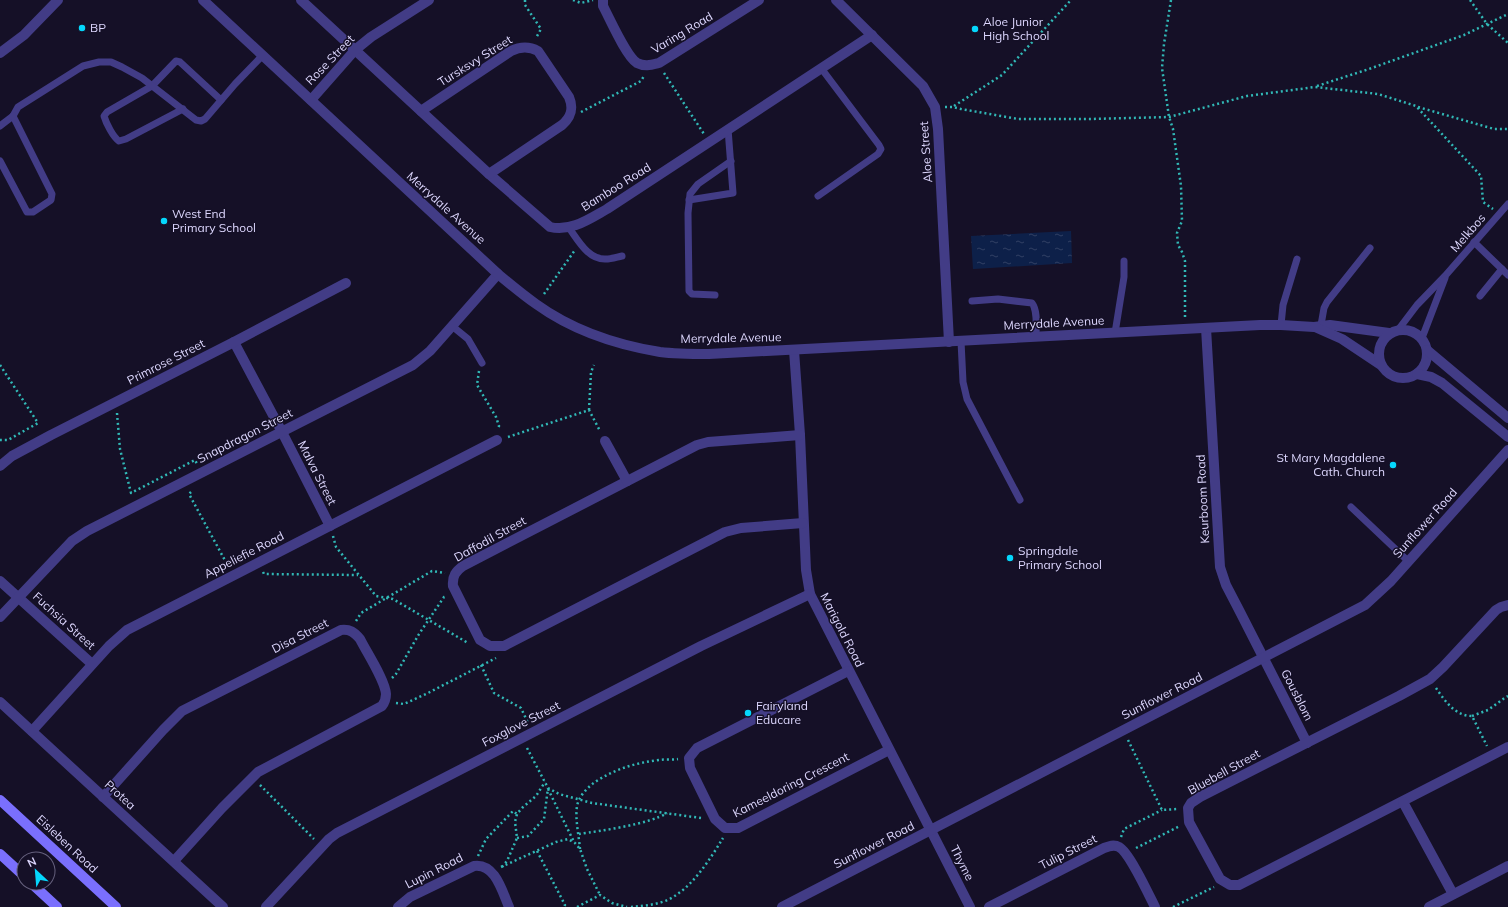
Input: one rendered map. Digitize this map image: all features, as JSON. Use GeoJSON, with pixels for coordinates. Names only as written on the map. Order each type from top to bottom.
{"type":"FeatureCollection","features":[{"type":"Feature","properties":{"kind":"main road","name":"Eisleben Road"},"geometry":{"type":"LineString","coordinates":[[0,800],[116,907]]}},
{"type":"Feature","properties":{"kind":"main road"},"geometry":{"type":"LineString","coordinates":[[0,854],[16,869]]}},
{"type":"Feature","properties":{"kind":"main road"},"geometry":{"type":"LineString","coordinates":[[40,891],[57,907]]}},
{"type":"Feature","properties":{"kind":"street"},"geometry":{"type":"LineString","coordinates":[[0,53],[24,35],[58,0]]}},
{"type":"Feature","properties":{"kind":"street","name":"Merrydale Avenue"},"geometry":{"type":"LineString","coordinates":[[203,0],[498,274],[535,304],[551,314],[580,329],[620,344],[662,352],[709,354],[1281,324],[1394,331]]}},
{"type":"Feature","properties":{"kind":"street"},"geometry":{"type":"LineString","coordinates":[[301,0],[490,174],[550,226],[568,228]]}},
{"type":"Feature","properties":{"kind":"street","name":"Rose Street"},"geometry":{"type":"LineString","coordinates":[[311,100],[355,50],[429,0]]}},
{"type":"Feature","properties":{"kind":"street","name":"Varing Road"},"geometry":{"type":"LineString","coordinates":[[603,0],[603,6],[630,55],[636,62],[643,65],[655,65],[759,0]]}},
{"type":"Feature","properties":{"kind":"street","name":"Aloe Street"},"geometry":{"type":"LineString","coordinates":[[836,0],[923,86],[935,107],[938,137],[949,342]]}},
{"type":"Feature","properties":{"kind":"street","name":"Bamboo Road"},"geometry":{"type":"LineString","coordinates":[[568,228],[607,209],[872,35]]}},
{"type":"Feature","properties":{"kind":"street","name":"Tursksvy Street"},"geometry":{"type":"LineString","coordinates":[[421,111],[511,51],[524,47],[532,48],[538,51],[569,97],[572,104],[570,118]]}},
{"type":"Feature","properties":{"kind":"street"},"geometry":{"type":"LineString","coordinates":[[490,174],[570,118]]}},
{"type":"Feature","properties":{"kind":"street","name":"Snapdragon Street"},"geometry":{"type":"LineString","coordinates":[[0,617],[72,541],[87,531],[412,365],[430,351],[498,274]]}},
{"type":"Feature","properties":{"kind":"street","name":"Primrose Street"},"geometry":{"type":"LineString","coordinates":[[0,466],[18,452],[346,283]]}},
{"type":"Feature","properties":{"kind":"street","name":"Merrydale Avenue"},"geometry":{"type":"LineString","coordinates":[[1318,326],[1342,339],[1381,365]]}},
{"type":"Feature","properties":{"kind":"street","name":"Keurboom Road"},"geometry":{"type":"LineString","coordinates":[[1206,328],[1220,567],[1226,585],[1264,658]]}},
{"type":"Feature","properties":{"kind":"street"},"geometry":{"type":"LineString","coordinates":[[1411,330],[1422,338],[1427,350],[1428,357],[1426,364],[1417,374],[1411,377],[1397,378],[1390,375],[1381,365],[1378,357],[1381,343],[1394,331],[1411,330]]}},
{"type":"Feature","properties":{"kind":"street","name":"Malva Street"},"geometry":{"type":"LineString","coordinates":[[234,342],[330,526]]}},
{"type":"Feature","properties":{"kind":"street","name":"Marigold Road"},"geometry":{"type":"LineString","coordinates":[[794,350],[800,435],[806,570],[810,594],[931,831]]}},
{"type":"Feature","properties":{"kind":"street"},"geometry":{"type":"LineString","coordinates":[[1427,350],[1508,418]]}},
{"type":"Feature","properties":{"kind":"street"},"geometry":{"type":"LineString","coordinates":[[1417,374],[1431,377],[1442,382],[1508,437]]}},
{"type":"Feature","properties":{"kind":"street","name":"Daffodil Street"},"geometry":{"type":"LineString","coordinates":[[480,640],[456,593],[452,580],[454,574],[463,566],[697,445],[708,442],[800,435]]}},
{"type":"Feature","properties":{"kind":"street","name":"Appeliefie Road"},"geometry":{"type":"LineString","coordinates":[[32,731],[92,664],[127,630],[497,440]]}},
{"type":"Feature","properties":{"kind":"street"},"geometry":{"type":"LineString","coordinates":[[605,441],[627,482]]}},
{"type":"Feature","properties":{"kind":"street","name":"Sunflower Road"},"geometry":{"type":"LineString","coordinates":[[782,907],[1365,605],[1391,581],[1508,450]]}},
{"type":"Feature","properties":{"kind":"street"},"geometry":{"type":"LineString","coordinates":[[480,640],[490,646],[504,646],[725,532],[741,528],[804,523]]}},
{"type":"Feature","properties":{"kind":"street","name":"Fuchsia Street"},"geometry":{"type":"LineString","coordinates":[[0,581],[92,664]]}},
{"type":"Feature","properties":{"kind":"street","name":"Foxglove Street"},"geometry":{"type":"LineString","coordinates":[[266,907],[322,846],[337,833],[701,646],[810,594]]}},
{"type":"Feature","properties":{"kind":"street","name":"Bluebell Street"},"geometry":{"type":"LineString","coordinates":[[1224,883],[1216,872],[1188,822],[1188,808],[1191,803],[1430,679],[1454,656],[1496,610],[1508,605]]}},
{"type":"Feature","properties":{"kind":"street","name":"Disa Street"},"geometry":{"type":"LineString","coordinates":[[103,797],[182,711],[341,630],[351,630]]}},
{"type":"Feature","properties":{"kind":"street"},"geometry":{"type":"LineString","coordinates":[[174,861],[252,777],[269,765],[379,709],[385,702],[386,693],[383,684],[360,639],[351,630]]}},
{"type":"Feature","properties":{"kind":"street","name":"Gousblom"},"geometry":{"type":"LineString","coordinates":[[1264,658],[1307,742]]}},
{"type":"Feature","properties":{"kind":"street"},"geometry":{"type":"LineString","coordinates":[[689,758],[697,748],[848,670]]}},
{"type":"Feature","properties":{"kind":"street","name":"Protea"},"geometry":{"type":"LineString","coordinates":[[0,702],[223,907]]}},
{"type":"Feature","properties":{"kind":"street"},"geometry":{"type":"LineString","coordinates":[[1224,883],[1239,885],[1246,882],[1508,747]]}},
{"type":"Feature","properties":{"kind":"street","name":"Kameeldoring Crescent"},"geometry":{"type":"LineString","coordinates":[[689,758],[690,768],[715,819],[725,828],[738,828],[889,750]]}},
{"type":"Feature","properties":{"kind":"street"},"geometry":{"type":"LineString","coordinates":[[1403,802],[1453,894]]}},
{"type":"Feature","properties":{"kind":"street","name":"Thyme"},"geometry":{"type":"LineString","coordinates":[[931,831],[970,907]]}},
{"type":"Feature","properties":{"kind":"street","name":"Tulip Street"},"geometry":{"type":"LineString","coordinates":[[989,907],[1104,848],[1122,849]]}},
{"type":"Feature","properties":{"kind":"street"},"geometry":{"type":"LineString","coordinates":[[1122,849],[1155,907]]}},
{"type":"Feature","properties":{"kind":"street","name":"Lupin Road"},"geometry":{"type":"LineString","coordinates":[[398,907],[410,897],[474,866],[484,866],[492,872]]}},
{"type":"Feature","properties":{"kind":"street"},"geometry":{"type":"LineString","coordinates":[[1429,907],[1508,866]]}},
{"type":"Feature","properties":{"kind":"street"},"geometry":{"type":"LineString","coordinates":[[492,872],[509,907]]}},
{"type":"Feature","properties":{"kind":"lane"},"geometry":{"type":"LineString","coordinates":[[0,126],[13,116],[18,107],[77,70],[90,64],[110,62],[122,67],[152,86],[196,120],[201,121],[205,119],[220,100],[263,55]]}},
{"type":"Feature","properties":{"kind":"lane"},"geometry":{"type":"LineString","coordinates":[[183,109],[126,139],[119,141],[105,119],[105,113],[152,86],[174,62],[178,61],[220,100]]}},
{"type":"Feature","properties":{"kind":"lane"},"geometry":{"type":"LineString","coordinates":[[818,196],[878,154],[880,149],[879,145],[821,68]]}},
{"type":"Feature","properties":{"kind":"lane"},"geometry":{"type":"LineString","coordinates":[[0,161],[27,212],[33,212],[52,200],[52,194],[13,116]]}},
{"type":"Feature","properties":{"kind":"lane"},"geometry":{"type":"LineString","coordinates":[[689,200],[733,194],[728,129]]}},
{"type":"Feature","properties":{"kind":"lane"},"geometry":{"type":"LineString","coordinates":[[715,295],[692,294],[689,291],[689,200],[690,194],[698,184],[731,161]]}},
{"type":"Feature","properties":{"kind":"lane","name":"Melkbos"},"geometry":{"type":"LineString","coordinates":[[1394,331],[1416,305],[1445,276],[1508,204]]}},
{"type":"Feature","properties":{"kind":"lane"},"geometry":{"type":"LineString","coordinates":[[568,228],[583,248],[599,258],[606,259],[622,256]]}},
{"type":"Feature","properties":{"kind":"lane"},"geometry":{"type":"LineString","coordinates":[[1474,242],[1508,275]]}},
{"type":"Feature","properties":{"kind":"lane"},"geometry":{"type":"LineString","coordinates":[[1318,326],[1327,302],[1370,248]]}},
{"type":"Feature","properties":{"kind":"lane"},"geometry":{"type":"LineString","coordinates":[[1281,324],[1283,305],[1297,259]]}},
{"type":"Feature","properties":{"kind":"lane"},"geometry":{"type":"LineString","coordinates":[[1115,333],[1124,277],[1124,261]]}},
{"type":"Feature","properties":{"kind":"lane"},"geometry":{"type":"LineString","coordinates":[[1480,296],[1502,269]]}},
{"type":"Feature","properties":{"kind":"lane","name":"Melkbos"},"geometry":{"type":"LineString","coordinates":[[1422,338],[1445,276]]}},
{"type":"Feature","properties":{"kind":"lane"},"geometry":{"type":"LineString","coordinates":[[972,301],[998,299],[1032,302],[1036,315],[1036,337]]}},
{"type":"Feature","properties":{"kind":"lane"},"geometry":{"type":"LineString","coordinates":[[452,326],[468,339],[482,363]]}},
{"type":"Feature","properties":{"kind":"lane"},"geometry":{"type":"LineString","coordinates":[[961,341],[963,382],[967,399],[1020,500]]}},
{"type":"Feature","properties":{"kind":"lane"},"geometry":{"type":"LineString","coordinates":[[1351,507],[1408,561]]}},
{"type":"Feature","properties":{"kind":"path"},"geometry":{"type":"LineString","coordinates":[[525,0],[525,5],[541,29],[532,48]]}},
{"type":"Feature","properties":{"kind":"path"},"geometry":{"type":"LineString","coordinates":[[573,0],[581,3],[593,0]]}},
{"type":"Feature","properties":{"kind":"path"},"geometry":{"type":"LineString","coordinates":[[954,107],[1002,75],[1071,0]]}},
{"type":"Feature","properties":{"kind":"path"},"geometry":{"type":"LineString","coordinates":[[1171,0],[1162,68],[1181,186],[1182,221],[1177,233],[1178,244],[1185,261],[1185,317]]}},
{"type":"Feature","properties":{"kind":"path"},"geometry":{"type":"LineString","coordinates":[[1470,0],[1487,24],[1508,43]]}},
{"type":"Feature","properties":{"kind":"path"},"geometry":{"type":"LineString","coordinates":[[935,107],[954,107],[1018,119],[1169,117],[1247,96],[1315,87],[1464,35],[1508,14]]}},
{"type":"Feature","properties":{"kind":"path"},"geometry":{"type":"LineString","coordinates":[[570,118],[641,81],[655,65],[668,79],[710,142]]}},
{"type":"Feature","properties":{"kind":"path"},"geometry":{"type":"LineString","coordinates":[[1315,87],[1378,94],[1494,129],[1508,130]]}},
{"type":"Feature","properties":{"kind":"path"},"geometry":{"type":"LineString","coordinates":[[1416,106],[1481,176],[1483,202],[1500,214]]}},
{"type":"Feature","properties":{"kind":"path"},"geometry":{"type":"LineString","coordinates":[[544,294],[578,247]]}},
{"type":"Feature","properties":{"kind":"path"},"geometry":{"type":"LineString","coordinates":[[482,363],[479,372],[478,385],[496,417],[499,426],[497,440],[589,410]]}},
{"type":"Feature","properties":{"kind":"path"},"geometry":{"type":"LineString","coordinates":[[0,365],[38,423],[8,440],[0,440]]}},
{"type":"Feature","properties":{"kind":"path"},"geometry":{"type":"LineString","coordinates":[[594,365],[591,372],[589,410],[605,441]]}},
{"type":"Feature","properties":{"kind":"path"},"geometry":{"type":"LineString","coordinates":[[122,399],[117,414],[120,450],[131,493],[195,460],[202,472]]}},
{"type":"Feature","properties":{"kind":"path"},"geometry":{"type":"LineString","coordinates":[[195,490],[189,494],[230,570]]}},
{"type":"Feature","properties":{"kind":"path"},"geometry":{"type":"LineString","coordinates":[[330,526],[336,547],[376,596],[393,599],[469,643],[480,640]]}},
{"type":"Feature","properties":{"kind":"path"},"geometry":{"type":"LineString","coordinates":[[257,563],[264,574],[358,575]]}},
{"type":"Feature","properties":{"kind":"path"},"geometry":{"type":"LineString","coordinates":[[351,630],[361,614],[432,571],[454,574]]}},
{"type":"Feature","properties":{"kind":"path"},"geometry":{"type":"LineString","coordinates":[[383,684],[396,674],[419,634],[430,620],[444,597],[456,593]]}},
{"type":"Feature","properties":{"kind":"path"},"geometry":{"type":"LineString","coordinates":[[385,702],[404,704],[428,693],[496,658],[504,646]]}},
{"type":"Feature","properties":{"kind":"path"},"geometry":{"type":"LineString","coordinates":[[481,666],[494,693],[520,708],[533,732]]}},
{"type":"Feature","properties":{"kind":"path"},"geometry":{"type":"LineString","coordinates":[[1430,679],[1450,707],[1467,716],[1472,716],[1488,710],[1508,696]]}},
{"type":"Feature","properties":{"kind":"path"},"geometry":{"type":"LineString","coordinates":[[1472,716],[1492,755]]}},
{"type":"Feature","properties":{"kind":"path"},"geometry":{"type":"LineString","coordinates":[[1124,731],[1162,810]]}},
{"type":"Feature","properties":{"kind":"path"},"geometry":{"type":"LineString","coordinates":[[522,738],[575,843],[580,849]]}},
{"type":"Feature","properties":{"kind":"path"},"geometry":{"type":"LineString","coordinates":[[627,907],[613,905],[600,895],[587,870],[580,849],[577,806],[581,795],[592,785],[617,769],[644,762],[689,758]]}},
{"type":"Feature","properties":{"kind":"path"},"geometry":{"type":"LineString","coordinates":[[252,777],[322,846]]}},
{"type":"Feature","properties":{"kind":"path"},"geometry":{"type":"LineString","coordinates":[[502,867],[507,861],[517,838],[515,822],[517,814],[536,796],[545,782]]}},
{"type":"Feature","properties":{"kind":"path"},"geometry":{"type":"LineString","coordinates":[[548,788],[559,794],[592,802],[715,819]]}},
{"type":"Feature","properties":{"kind":"path"},"geometry":{"type":"LineString","coordinates":[[517,838],[528,836],[544,819],[548,788]]}},
{"type":"Feature","properties":{"kind":"path"},"geometry":{"type":"LineString","coordinates":[[1188,808],[1162,810],[1124,829],[1122,849],[1188,822]]}},
{"type":"Feature","properties":{"kind":"path"},"geometry":{"type":"LineString","coordinates":[[474,866],[486,839],[513,811],[517,814]]}},
{"type":"Feature","properties":{"kind":"path"},"geometry":{"type":"LineString","coordinates":[[579,834],[601,831],[644,821],[660,817],[666,813]]}},
{"type":"Feature","properties":{"kind":"path"},"geometry":{"type":"LineString","coordinates":[[631,907],[663,902],[684,890],[719,844],[724,836],[725,828]]}},
{"type":"Feature","properties":{"kind":"path"},"geometry":{"type":"LineString","coordinates":[[492,872],[556,842],[568,839],[575,843]]}},
{"type":"Feature","properties":{"kind":"path"},"geometry":{"type":"LineString","coordinates":[[537,851],[565,905],[564,907]]}},
{"type":"Feature","properties":{"kind":"path"},"geometry":{"type":"LineString","coordinates":[[1174,907],[1224,883]]}},
{"type":"Feature","properties":{"kind":"path"},"geometry":{"type":"LineString","coordinates":[[577,907],[600,895]]}},
{"type":"Feature","properties":{"kind":"water"},"geometry":{"type":"Polygon","coordinates":[[[1071,231],[1072,263],[973,269],[971,236],[1071,231]]]}},
{"type":"Feature","properties":{"kind":"place","name":"BP"},"geometry":{"type":"Point","coordinates":[82,28]}},
{"type":"Feature","properties":{"kind":"place","name":"Aloe Junior High School"},"geometry":{"type":"Point","coordinates":[975,29]}},
{"type":"Feature","properties":{"kind":"place","name":"West End Primary School"},"geometry":{"type":"Point","coordinates":[164,221]}},
{"type":"Feature","properties":{"kind":"place","name":"St Mary Magdalene Cath. Church"},"geometry":{"type":"Point","coordinates":[1393,465]}},
{"type":"Feature","properties":{"kind":"place","name":"Springdale Primary School"},"geometry":{"type":"Point","coordinates":[1010,558]}},
{"type":"Feature","properties":{"kind":"place","name":"Fairyland Educare"},"geometry":{"type":"Point","coordinates":[748,713]}}]}
